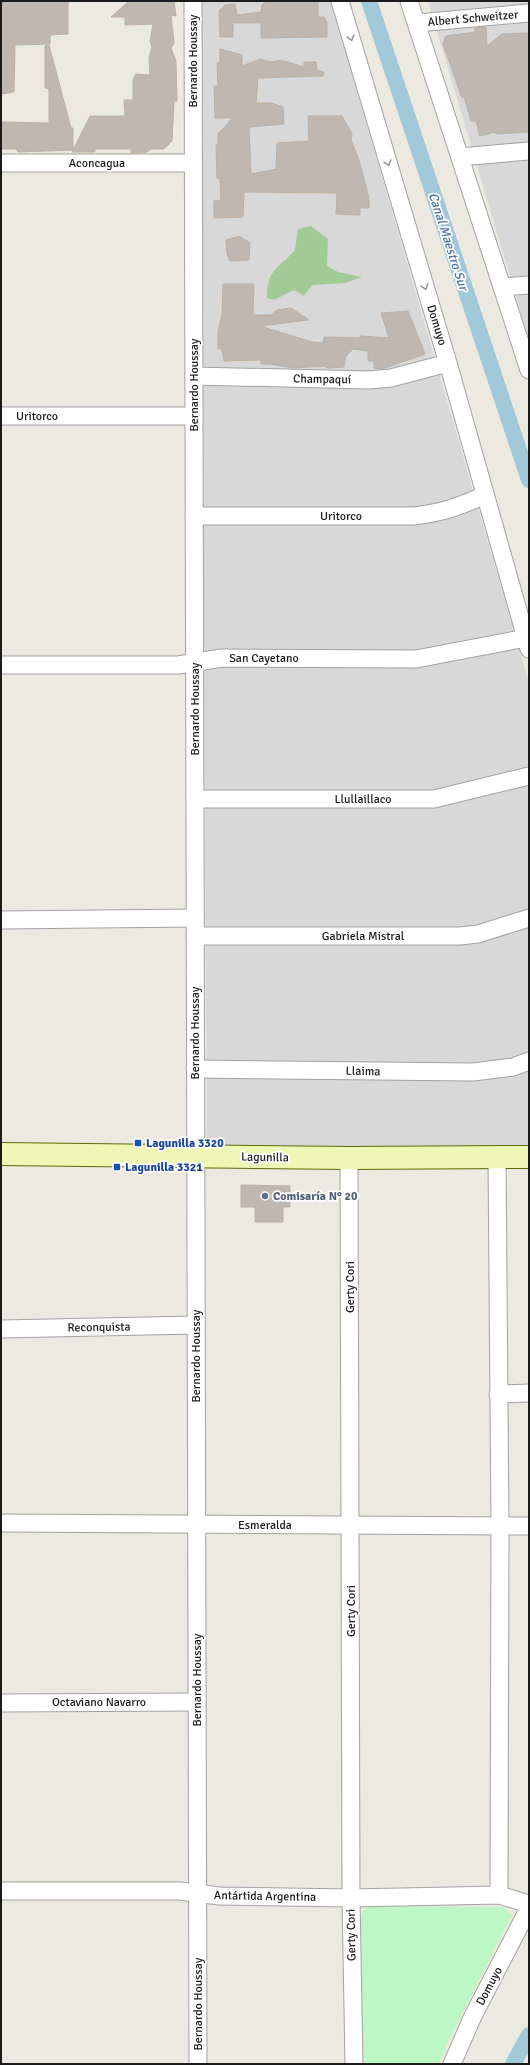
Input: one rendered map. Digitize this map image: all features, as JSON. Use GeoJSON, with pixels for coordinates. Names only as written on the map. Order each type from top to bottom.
{"type":"FeatureCollection","features":[{"type":"Feature","properties":{"kind":"main road","name":"Lagunilla"},"geometry":{"type":"LineString","coordinates":[[1,1154],[194,1155],[349,1158],[529,1157]]}},
{"type":"Feature","properties":{"kind":"street","name":"Bernardo Houssay"},"geometry":{"type":"LineString","coordinates":[[193,1],[195,798],[194,1155],[198,1702],[198,2064]]}},
{"type":"Feature","properties":{"kind":"street","name":"Domuyo"},"geometry":{"type":"LineString","coordinates":[[340,1],[448,363],[527,644]]}},
{"type":"Feature","properties":{"kind":"street"},"geometry":{"type":"LineString","coordinates":[[409,1],[529,370]]}},
{"type":"Feature","properties":{"kind":"street","name":"Albert Schweitzer"},"geometry":{"type":"LineString","coordinates":[[417,23],[529,13]]}},
{"type":"Feature","properties":{"kind":"street"},"geometry":{"type":"LineString","coordinates":[[460,157],[529,151]]}},
{"type":"Feature","properties":{"kind":"street","name":"Aconcagua"},"geometry":{"type":"LineString","coordinates":[[1,164],[193,163]]}},
{"type":"Feature","properties":{"kind":"street"},"geometry":{"type":"LineString","coordinates":[[502,287],[529,285]]}},
{"type":"Feature","properties":{"kind":"street","name":"Champaquí"},"geometry":{"type":"LineString","coordinates":[[194,376],[368,380],[391,378],[448,363]]}},
{"type":"Feature","properties":{"kind":"street","name":"Uritorco"},"geometry":{"type":"LineString","coordinates":[[1,416],[194,416]]}},
{"type":"Feature","properties":{"kind":"street","name":"Uritorco"},"geometry":{"type":"LineString","coordinates":[[194,516],[413,516],[454,509],[485,495]]}},
{"type":"Feature","properties":{"kind":"street","name":"San Cayetano"},"geometry":{"type":"LineString","coordinates":[[1,665],[178,665],[222,658],[416,659],[527,644]]}},
{"type":"Feature","properties":{"kind":"street","name":"Llullaillaco"},"geometry":{"type":"LineString","coordinates":[[195,798],[434,799],[529,776]]}},
{"type":"Feature","properties":{"kind":"street"},"geometry":{"type":"LineString","coordinates":[[1,920],[195,918]]}},
{"type":"Feature","properties":{"kind":"street","name":"Gabriela Mistral"},"geometry":{"type":"LineString","coordinates":[[195,936],[460,936],[478,934],[529,918]]}},
{"type":"Feature","properties":{"kind":"street","name":"Llaima"},"geometry":{"type":"LineString","coordinates":[[195,1069],[474,1072],[512,1067],[529,1061]]}},
{"type":"Feature","properties":{"kind":"street"},"geometry":{"type":"LineString","coordinates":[[497,1157],[500,1526],[499,1895]]}},
{"type":"Feature","properties":{"kind":"street","name":"Gerty Cori"},"geometry":{"type":"LineString","coordinates":[[349,1158],[351,1898],[354,2064]]}},
{"type":"Feature","properties":{"kind":"street","name":"Reconquista"},"geometry":{"type":"LineString","coordinates":[[1,1328],[196,1325]]}},
{"type":"Feature","properties":{"kind":"street"},"geometry":{"type":"LineString","coordinates":[[498,1394],[529,1393]]}},
{"type":"Feature","properties":{"kind":"street","name":"Esmeralda"},"geometry":{"type":"LineString","coordinates":[[1,1523],[529,1526]]}},
{"type":"Feature","properties":{"kind":"street","name":"Octaviano Navarro"},"geometry":{"type":"LineString","coordinates":[[1,1703],[198,1702]]}},
{"type":"Feature","properties":{"kind":"street","name":"Antártida Argentina"},"geometry":{"type":"LineString","coordinates":[[1,1891],[180,1891],[219,1896],[351,1898],[499,1895],[529,1904]]}},
{"type":"Feature","properties":{"kind":"street","name":"Domuyo"},"geometry":{"type":"LineString","coordinates":[[452,2064],[473,2016],[529,1908]]}},
{"type":"Feature","properties":{"kind":"shaded area"},"geometry":{"type":"Polygon","coordinates":[[[199,1],[331,1],[529,683],[529,1151],[207,1148],[199,1]]]}},
{"type":"Feature","properties":{"kind":"shaded area"},"geometry":{"type":"Polygon","coordinates":[[[429,1],[529,1],[529,340],[429,5],[429,1]]]}},
{"type":"Feature","properties":{"kind":"green space"},"geometry":{"type":"Polygon","coordinates":[[[311,226],[328,239],[327,266],[338,272],[362,277],[345,283],[312,285],[304,296],[294,290],[274,300],[267,298],[271,275],[295,250],[298,229],[311,226]]]}},
{"type":"Feature","properties":{"kind":"green space"},"geometry":{"type":"Polygon","coordinates":[[[368,1906],[504,1907],[512,1915],[446,2046],[439,2064],[362,2064],[360,1915],[368,1906]]]}},
{"type":"Feature","properties":{"kind":"building"},"geometry":{"type":"Polygon","coordinates":[[[1,1],[68,1],[68,34],[50,35],[50,44],[15,45],[14,92],[1,94],[1,1]]]}},
{"type":"Feature","properties":{"kind":"building"},"geometry":{"type":"Polygon","coordinates":[[[174,1],[176,16],[171,15],[174,43],[171,48],[176,61],[177,101],[174,101],[172,141],[164,149],[151,149],[147,152],[131,153],[131,149],[95,149],[95,152],[72,152],[90,116],[125,116],[124,100],[133,100],[133,79],[136,74],[150,75],[149,58],[152,47],[150,41],[153,24],[125,25],[125,17],[111,17],[128,2],[174,1]]]}},
{"type":"Feature","properties":{"kind":"building"},"geometry":{"type":"Polygon","coordinates":[[[267,1],[318,1],[318,17],[324,17],[327,22],[327,37],[261,38],[261,23],[233,23],[233,37],[220,37],[219,11],[225,5],[235,4],[237,15],[261,12],[262,5],[267,1]]]}},
{"type":"Feature","properties":{"kind":"building"},"geometry":{"type":"Polygon","coordinates":[[[486,27],[487,46],[502,34],[529,33],[529,132],[497,134],[494,132],[480,136],[476,121],[471,121],[464,97],[462,98],[443,44],[446,36],[475,32],[475,28],[486,27]]]}},
{"type":"Feature","properties":{"kind":"building"},"geometry":{"type":"Polygon","coordinates":[[[49,45],[71,128],[73,128],[73,150],[18,152],[16,149],[1,149],[1,122],[49,123],[49,89],[45,88],[45,46],[49,45]]]}},
{"type":"Feature","properties":{"kind":"building"},"geometry":{"type":"Polygon","coordinates":[[[220,49],[242,55],[242,66],[260,59],[272,62],[281,60],[304,67],[304,62],[316,62],[317,70],[324,72],[323,76],[258,78],[256,103],[272,103],[283,107],[284,124],[249,127],[251,174],[276,169],[277,143],[309,141],[308,116],[342,116],[352,134],[351,140],[359,160],[369,198],[369,208],[360,208],[360,215],[336,214],[337,193],[244,192],[243,217],[214,218],[214,201],[221,200],[220,179],[217,178],[216,145],[218,145],[218,134],[233,118],[215,118],[214,86],[218,86],[217,63],[220,62],[220,49]]]}},
{"type":"Feature","properties":{"kind":"building"},"geometry":{"type":"Polygon","coordinates":[[[239,236],[250,243],[249,260],[230,261],[227,254],[226,240],[239,236]]]}},
{"type":"Feature","properties":{"kind":"building"},"geometry":{"type":"Polygon","coordinates":[[[223,284],[254,284],[253,315],[271,315],[277,310],[291,308],[309,320],[260,326],[312,342],[323,343],[324,337],[360,338],[360,336],[389,338],[381,313],[408,311],[425,354],[382,369],[374,368],[374,361],[368,361],[368,351],[353,349],[346,356],[344,367],[327,368],[326,366],[293,368],[261,364],[261,360],[224,361],[222,349],[218,349],[218,331],[222,316],[223,284]]]}},
{"type":"Feature","properties":{"kind":"building","name":"Comisaría N° 20"},"geometry":{"type":"Polygon","coordinates":[[[241,1185],[290,1186],[290,1207],[283,1207],[283,1222],[255,1222],[255,1207],[241,1207],[241,1185]]]}},
{"type":"Feature","properties":{"kind":"waterway","name":"Canal Maestro Sur"},"geometry":{"type":"LineString","coordinates":[[369,1],[529,480]]}},
{"type":"Feature","properties":{"kind":"waterway","name":"Canal Maestro Sur"},"geometry":{"type":"LineString","coordinates":[[513,2064],[529,2035]]}},
{"type":"Feature","properties":{"kind":"place","name":"Lagunilla 3320"},"geometry":{"type":"Point","coordinates":[138,1143]}},
{"type":"Feature","properties":{"kind":"place","name":"Lagunilla 3321"},"geometry":{"type":"Point","coordinates":[117,1167]}},
{"type":"Feature","properties":{"kind":"place","name":"Comisaría N° 20"},"geometry":{"type":"Point","coordinates":[265,1196]}}]}
